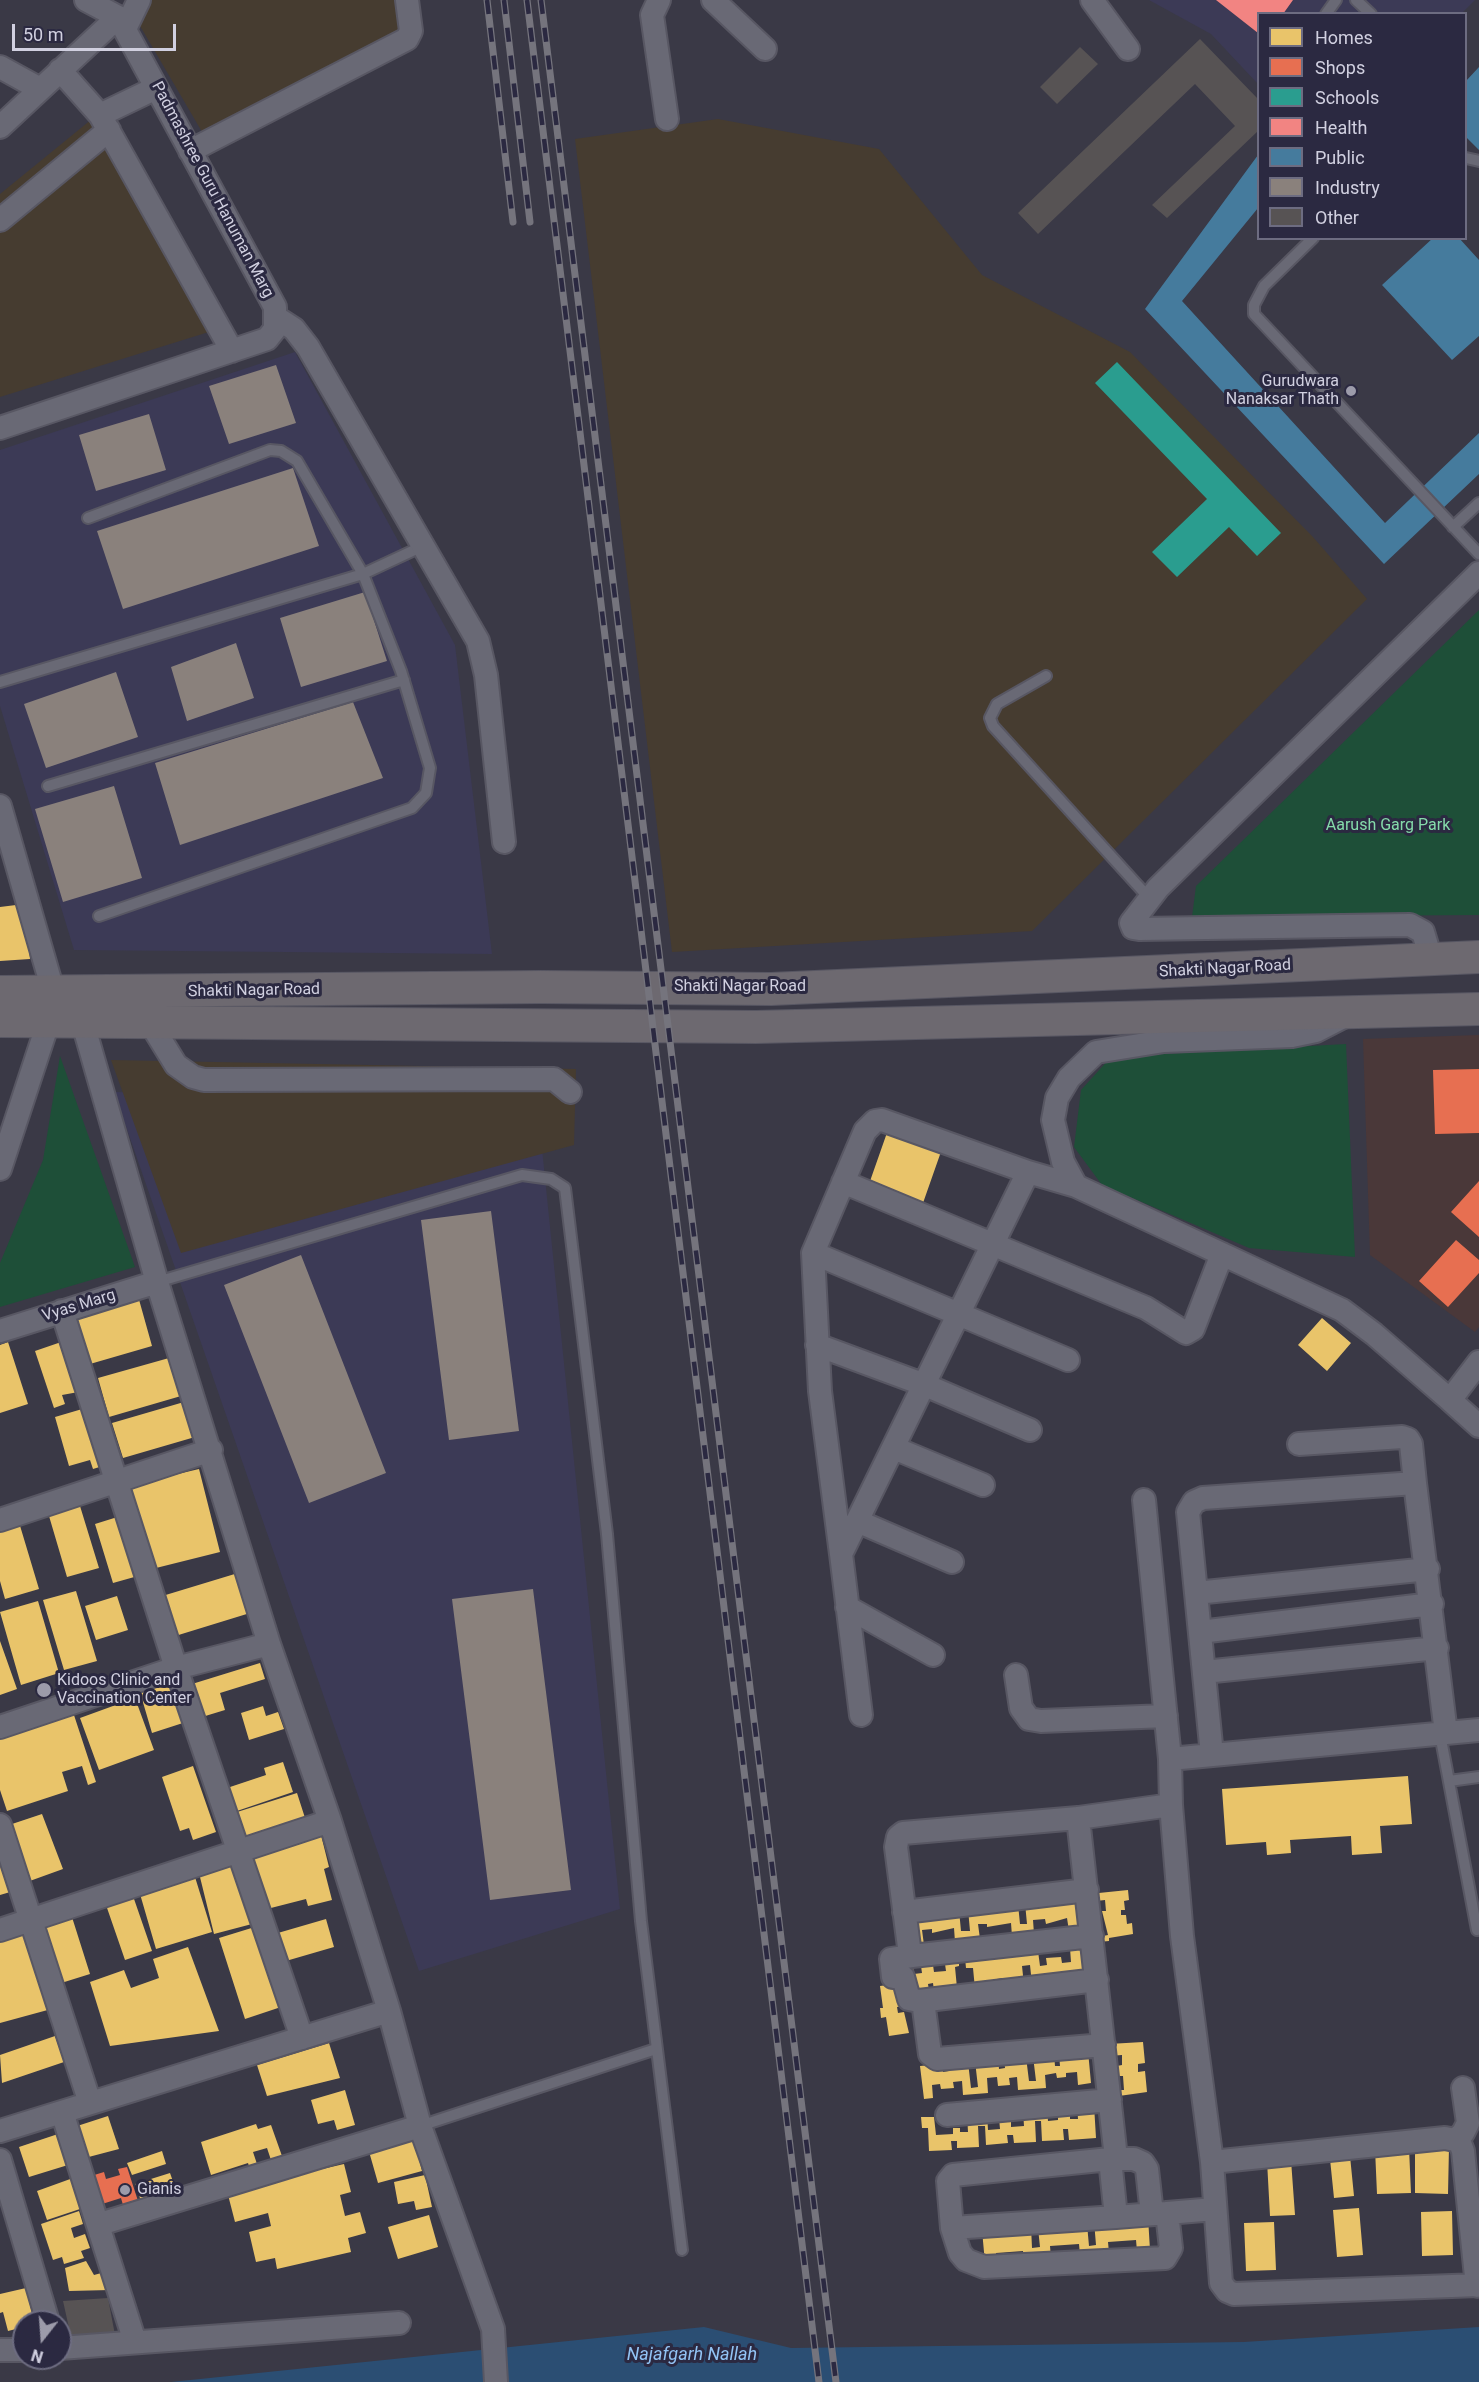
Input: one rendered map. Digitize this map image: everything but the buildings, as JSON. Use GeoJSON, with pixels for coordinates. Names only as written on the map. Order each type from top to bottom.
{"type":"FeatureCollection","features":[{"type":"Feature","properties":{"kind":"street"},"geometry":{"type":"LineString","coordinates":[[86,0],[121,23]]}},
{"type":"Feature","properties":{"kind":"street"},"geometry":{"type":"LineString","coordinates":[[0,127],[60,70],[121,23],[139,0]]}},
{"type":"Feature","properties":{"kind":"street"},"geometry":{"type":"LineString","coordinates":[[190,151],[407,39],[411,31],[407,0]]}},
{"type":"Feature","properties":{"kind":"street"},"geometry":{"type":"LineString","coordinates":[[659,0],[652,15],[667,119]]}},
{"type":"Feature","properties":{"kind":"street"},"geometry":{"type":"LineString","coordinates":[[713,0],[765,49]]}},
{"type":"Feature","properties":{"kind":"street"},"geometry":{"type":"LineString","coordinates":[[1092,0],[1128,49]]}},
{"type":"Feature","properties":{"kind":"street","name":"Padmashree Guru Hanuman Marg"},"geometry":{"type":"LineString","coordinates":[[0,428],[267,339],[275,329],[277,318],[275,307],[121,23]]}},
{"type":"Feature","properties":{"kind":"street"},"geometry":{"type":"LineString","coordinates":[[0,67],[40,89]]}},
{"type":"Feature","properties":{"kind":"street"},"geometry":{"type":"LineString","coordinates":[[60,70],[105,123],[232,351]]}},
{"type":"Feature","properties":{"kind":"street"},"geometry":{"type":"LineString","coordinates":[[0,220],[105,123],[156,88]]}},
{"type":"Feature","properties":{"kind":"street"},"geometry":{"type":"LineString","coordinates":[[277,318],[294,329],[308,347],[478,641],[486,675],[504,842]]}},
{"type":"Feature","properties":{"kind":"street"},"geometry":{"type":"LineString","coordinates":[[1431,959],[1423,932],[1410,926],[1133,928],[1131,923],[1132,918],[1150,899],[1479,573]]}},
{"type":"Feature","properties":{"kind":"street"},"geometry":{"type":"LineString","coordinates":[[0,806],[51,1008],[0,1169]]}},
{"type":"Feature","properties":{"kind":"street","name":"Shakti Nagar Road"},"geometry":{"type":"LineString","coordinates":[[0,1021],[51,1008],[541,987],[771,989],[1479,957]]}},
{"type":"Feature","properties":{"kind":"street","name":"Shakti Nagar Road"},"geometry":{"type":"LineString","coordinates":[[0,992],[82,1020],[756,1028],[1479,1009]]}},
{"type":"Feature","properties":{"kind":"street"},"geometry":{"type":"LineString","coordinates":[[1076,1186],[1063,1162],[1053,1120],[1057,1098],[1069,1078],[1096,1052],[1164,1041],[1292,1036],[1317,1031],[1352,1012]]}},
{"type":"Feature","properties":{"kind":"street"},"geometry":{"type":"LineString","coordinates":[[82,1020],[157,1282],[269,1644],[330,1821],[389,2011],[420,2126],[493,2328],[496,2382]]}},
{"type":"Feature","properties":{"kind":"street"},"geometry":{"type":"LineString","coordinates":[[149,1021],[176,1065],[194,1077],[204,1080],[554,1080],[570,1092]]}},
{"type":"Feature","properties":{"kind":"street"},"geometry":{"type":"LineString","coordinates":[[861,1714],[820,1391],[813,1253],[865,1131],[875,1121],[882,1120],[1028,1172],[1076,1186],[1342,1310],[1374,1334],[1479,1426]]}},
{"type":"Feature","properties":{"kind":"street"},"geometry":{"type":"LineString","coordinates":[[841,1554],[1028,1172]]}},
{"type":"Feature","properties":{"kind":"street"},"geometry":{"type":"LineString","coordinates":[[843,1182],[1146,1308],[1186,1333],[1193,1329],[1222,1254]]}},
{"type":"Feature","properties":{"kind":"street"},"geometry":{"type":"LineString","coordinates":[[813,1253],[1068,1360]]}},
{"type":"Feature","properties":{"kind":"street","name":"Vyas Marg"},"geometry":{"type":"LineString","coordinates":[[0,1331],[157,1282]]}},
{"type":"Feature","properties":{"kind":"street"},"geometry":{"type":"LineString","coordinates":[[62,1311],[176,1668],[302,2038]]}},
{"type":"Feature","properties":{"kind":"street"},"geometry":{"type":"LineString","coordinates":[[818,1345],[925,1385],[1030,1430]]}},
{"type":"Feature","properties":{"kind":"street"},"geometry":{"type":"LineString","coordinates":[[1450,1400],[1479,1362]]}},
{"type":"Feature","properties":{"kind":"street"},"geometry":{"type":"LineString","coordinates":[[1299,1444],[1402,1437],[1408,1439],[1411,1444],[1437,1648],[1443,1733]]}},
{"type":"Feature","properties":{"kind":"street"},"geometry":{"type":"LineString","coordinates":[[894,1448],[983,1485]]}},
{"type":"Feature","properties":{"kind":"street"},"geometry":{"type":"LineString","coordinates":[[0,1520],[210,1450]]}},
{"type":"Feature","properties":{"kind":"street"},"geometry":{"type":"LineString","coordinates":[[1212,1755],[1188,1512],[1194,1502],[1203,1498],[1415,1483]]}},
{"type":"Feature","properties":{"kind":"street"},"geometry":{"type":"LineString","coordinates":[[1144,1500],[1170,1759],[1171,1805],[1182,1936],[1212,2162],[1221,2283],[1227,2292],[1234,2294],[1478,2285],[1463,2151],[1460,2143],[1455,2140],[1445,2138],[1212,2162]]}},
{"type":"Feature","properties":{"kind":"street"},"geometry":{"type":"LineString","coordinates":[[857,1521],[952,1562]]}},
{"type":"Feature","properties":{"kind":"street"},"geometry":{"type":"LineString","coordinates":[[1196,1593],[1428,1569]]}},
{"type":"Feature","properties":{"kind":"street"},"geometry":{"type":"LineString","coordinates":[[1200,1632],[1432,1604]]}},
{"type":"Feature","properties":{"kind":"street"},"geometry":{"type":"LineString","coordinates":[[847,1607],[933,1655]]}},
{"type":"Feature","properties":{"kind":"street"},"geometry":{"type":"LineString","coordinates":[[0,1727],[176,1668],[269,1644]]}},
{"type":"Feature","properties":{"kind":"street"},"geometry":{"type":"LineString","coordinates":[[1204,1672],[1437,1648]]}},
{"type":"Feature","properties":{"kind":"street"},"geometry":{"type":"LineString","coordinates":[[1016,1675],[1021,1708],[1029,1719],[1041,1721],[1166,1716]]}},
{"type":"Feature","properties":{"kind":"street"},"geometry":{"type":"LineString","coordinates":[[1170,1759],[1479,1730]]}},
{"type":"Feature","properties":{"kind":"street"},"geometry":{"type":"LineString","coordinates":[[912,1956],[896,1847],[898,1837],[903,1833],[1078,1818],[1171,1805]]}},
{"type":"Feature","properties":{"kind":"street"},"geometry":{"type":"LineString","coordinates":[[1078,1818],[1110,2100],[1116,2217]]}},
{"type":"Feature","properties":{"kind":"street"},"geometry":{"type":"LineString","coordinates":[[0,1930],[330,1821]]}},
{"type":"Feature","properties":{"kind":"street"},"geometry":{"type":"LineString","coordinates":[[0,1825],[90,2103]]}},
{"type":"Feature","properties":{"kind":"street"},"geometry":{"type":"LineString","coordinates":[[904,1912],[1087,1890]]}},
{"type":"Feature","properties":{"kind":"street"},"geometry":{"type":"LineString","coordinates":[[1092,1936],[891,1959],[893,1977],[903,1977],[909,1998],[923,2001],[1097,1980]]}},
{"type":"Feature","properties":{"kind":"street"},"geometry":{"type":"LineString","coordinates":[[923,2001],[930,2054],[937,2059],[1104,2045]]}},
{"type":"Feature","properties":{"kind":"street"},"geometry":{"type":"LineString","coordinates":[[0,2131],[389,2011]]}},
{"type":"Feature","properties":{"kind":"street"},"geometry":{"type":"LineString","coordinates":[[1455,2140],[1463,2133],[1468,2123],[1463,2088]]}},
{"type":"Feature","properties":{"kind":"street"},"geometry":{"type":"LineString","coordinates":[[947,2115],[1110,2100]]}},
{"type":"Feature","properties":{"kind":"street"},"geometry":{"type":"LineString","coordinates":[[62,2112],[100,2224],[135,2342]]}},
{"type":"Feature","properties":{"kind":"street"},"geometry":{"type":"LineString","coordinates":[[100,2224],[420,2126]]}},
{"type":"Feature","properties":{"kind":"street"},"geometry":{"type":"LineString","coordinates":[[1113,2158],[1143,2163],[1147,2169],[1160,2214],[1171,2248],[1165,2258],[984,2267],[966,2260],[960,2253],[952,2228],[948,2181],[953,2175],[1113,2158]]}},
{"type":"Feature","properties":{"kind":"street"},"geometry":{"type":"LineString","coordinates":[[0,2160],[44,2310]]}},
{"type":"Feature","properties":{"kind":"street"},"geometry":{"type":"LineString","coordinates":[[952,2228],[1215,2209]]}},
{"type":"Feature","properties":{"kind":"street"},"geometry":{"type":"LineString","coordinates":[[72,2347],[399,2323]]}},
{"type":"Feature","properties":{"kind":"lane"},"geometry":{"type":"LineString","coordinates":[[1356,0],[1369,12]]}},
{"type":"Feature","properties":{"kind":"lane"},"geometry":{"type":"LineString","coordinates":[[1311,240],[1264,286],[1254,305],[1254,314],[1479,554]]}},
{"type":"Feature","properties":{"kind":"lane"},"geometry":{"type":"LineString","coordinates":[[88,518],[270,450],[281,452],[297,461],[363,574],[404,680],[430,768],[426,793],[412,808],[99,916]]}},
{"type":"Feature","properties":{"kind":"lane"},"geometry":{"type":"LineString","coordinates":[[1454,527],[1479,503]]}},
{"type":"Feature","properties":{"kind":"lane"},"geometry":{"type":"LineString","coordinates":[[0,682],[363,574],[423,546]]}},
{"type":"Feature","properties":{"kind":"lane"},"geometry":{"type":"LineString","coordinates":[[1046,676],[997,704],[990,718],[993,726],[1150,899]]}},
{"type":"Feature","properties":{"kind":"lane"},"geometry":{"type":"LineString","coordinates":[[48,786],[404,680]]}},
{"type":"Feature","properties":{"kind":"lane"},"geometry":{"type":"LineString","coordinates":[[157,1282],[522,1175],[551,1179],[565,1188],[607,1534],[641,1921],[682,2250]]}},
{"type":"Feature","properties":{"kind":"lane"},"geometry":{"type":"LineString","coordinates":[[1443,1733],[1449,1781],[1478,1926]]}},
{"type":"Feature","properties":{"kind":"lane"},"geometry":{"type":"LineString","coordinates":[[1449,1781],[1479,1777]]}},
{"type":"Feature","properties":{"kind":"lane"},"geometry":{"type":"LineString","coordinates":[[420,2126],[656,2049]]}},
{"type":"Feature","properties":{"kind":"shaded area"},"geometry":{"type":"Polygon","coordinates":[[[132,0],[404,0],[409,34],[205,137],[129,7],[132,0]]]}},
{"type":"Feature","properties":{"kind":"shaded area"},"geometry":{"type":"Polygon","coordinates":[[[1149,0],[1475,0],[1463,12],[1257,12],[1257,83],[1211,34],[1149,0]]]}},
{"type":"Feature","properties":{"kind":"shaded area"},"geometry":{"type":"Polygon","coordinates":[[[92,119],[212,331],[0,397],[0,194],[92,119]]]}},
{"type":"Feature","properties":{"kind":"shaded area"},"geometry":{"type":"Polygon","coordinates":[[[718,119],[879,149],[982,275],[1130,352],[1313,537],[1367,599],[1032,931],[672,952],[575,139],[718,119]]]}},
{"type":"Feature","properties":{"kind":"shaded area"},"geometry":{"type":"Polygon","coordinates":[[[295,352],[455,645],[492,954],[74,950],[0,706],[0,450],[295,352]]]}},
{"type":"Feature","properties":{"kind":"shaded area"},"geometry":{"type":"Polygon","coordinates":[[[1479,1035],[1479,1327],[1475,1332],[1370,1255],[1363,1039],[1479,1035]]]}},
{"type":"Feature","properties":{"kind":"shaded area"},"geometry":{"type":"Polygon","coordinates":[[[111,1060],[576,1069],[574,1145],[181,1253],[111,1060]]]}},
{"type":"Feature","properties":{"kind":"shaded area"},"geometry":{"type":"Polygon","coordinates":[[[114,1092],[537,1100],[620,1909],[419,1971],[114,1092]]]}},
{"type":"Feature","properties":{"kind":"green space","name":"Aarush Garg Park"},"geometry":{"type":"Polygon","coordinates":[[[1479,610],[1479,915],[1192,917],[1196,886],[1479,610]]]}},
{"type":"Feature","properties":{"kind":"green space"},"geometry":{"type":"Polygon","coordinates":[[[1346,1044],[1355,1257],[1249,1248],[1102,1185],[1074,1147],[1081,1090],[1111,1057],[1346,1044]]]}},
{"type":"Feature","properties":{"kind":"green space"},"geometry":{"type":"Polygon","coordinates":[[[60,1056],[135,1267],[0,1307],[0,1263],[43,1160],[60,1056]]]}},
{"type":"Feature","properties":{"kind":"water","name":"Najafgarh Nallah"},"geometry":{"type":"Polygon","coordinates":[[[704,2327],[791,2348],[1244,2342],[1479,2327],[1479,2382],[171,2382],[704,2327]]]}},
{"type":"Feature","properties":{"kind":"railway"},"geometry":{"type":"LineString","coordinates":[[487,0],[513,222]]}},
{"type":"Feature","properties":{"kind":"railway"},"geometry":{"type":"LineString","coordinates":[[504,0],[530,222]]}},
{"type":"Feature","properties":{"kind":"railway"},"geometry":{"type":"LineString","coordinates":[[527,0],[819,2382]]}},
{"type":"Feature","properties":{"kind":"railway"},"geometry":{"type":"LineString","coordinates":[[541,0],[836,2382]]}},
{"type":"Feature","properties":{"kind":"place","name":"Gurudwara Nanaksar Thath"},"geometry":{"type":"Point","coordinates":[1351,391]}},
{"type":"Feature","properties":{"kind":"place","name":"Kidoos Clinic and Vaccination Center"},"geometry":{"type":"Point","coordinates":[44,1690]}},
{"type":"Feature","properties":{"kind":"place","name":"Gianis"},"geometry":{"type":"Point","coordinates":[125,2190]}}]}
